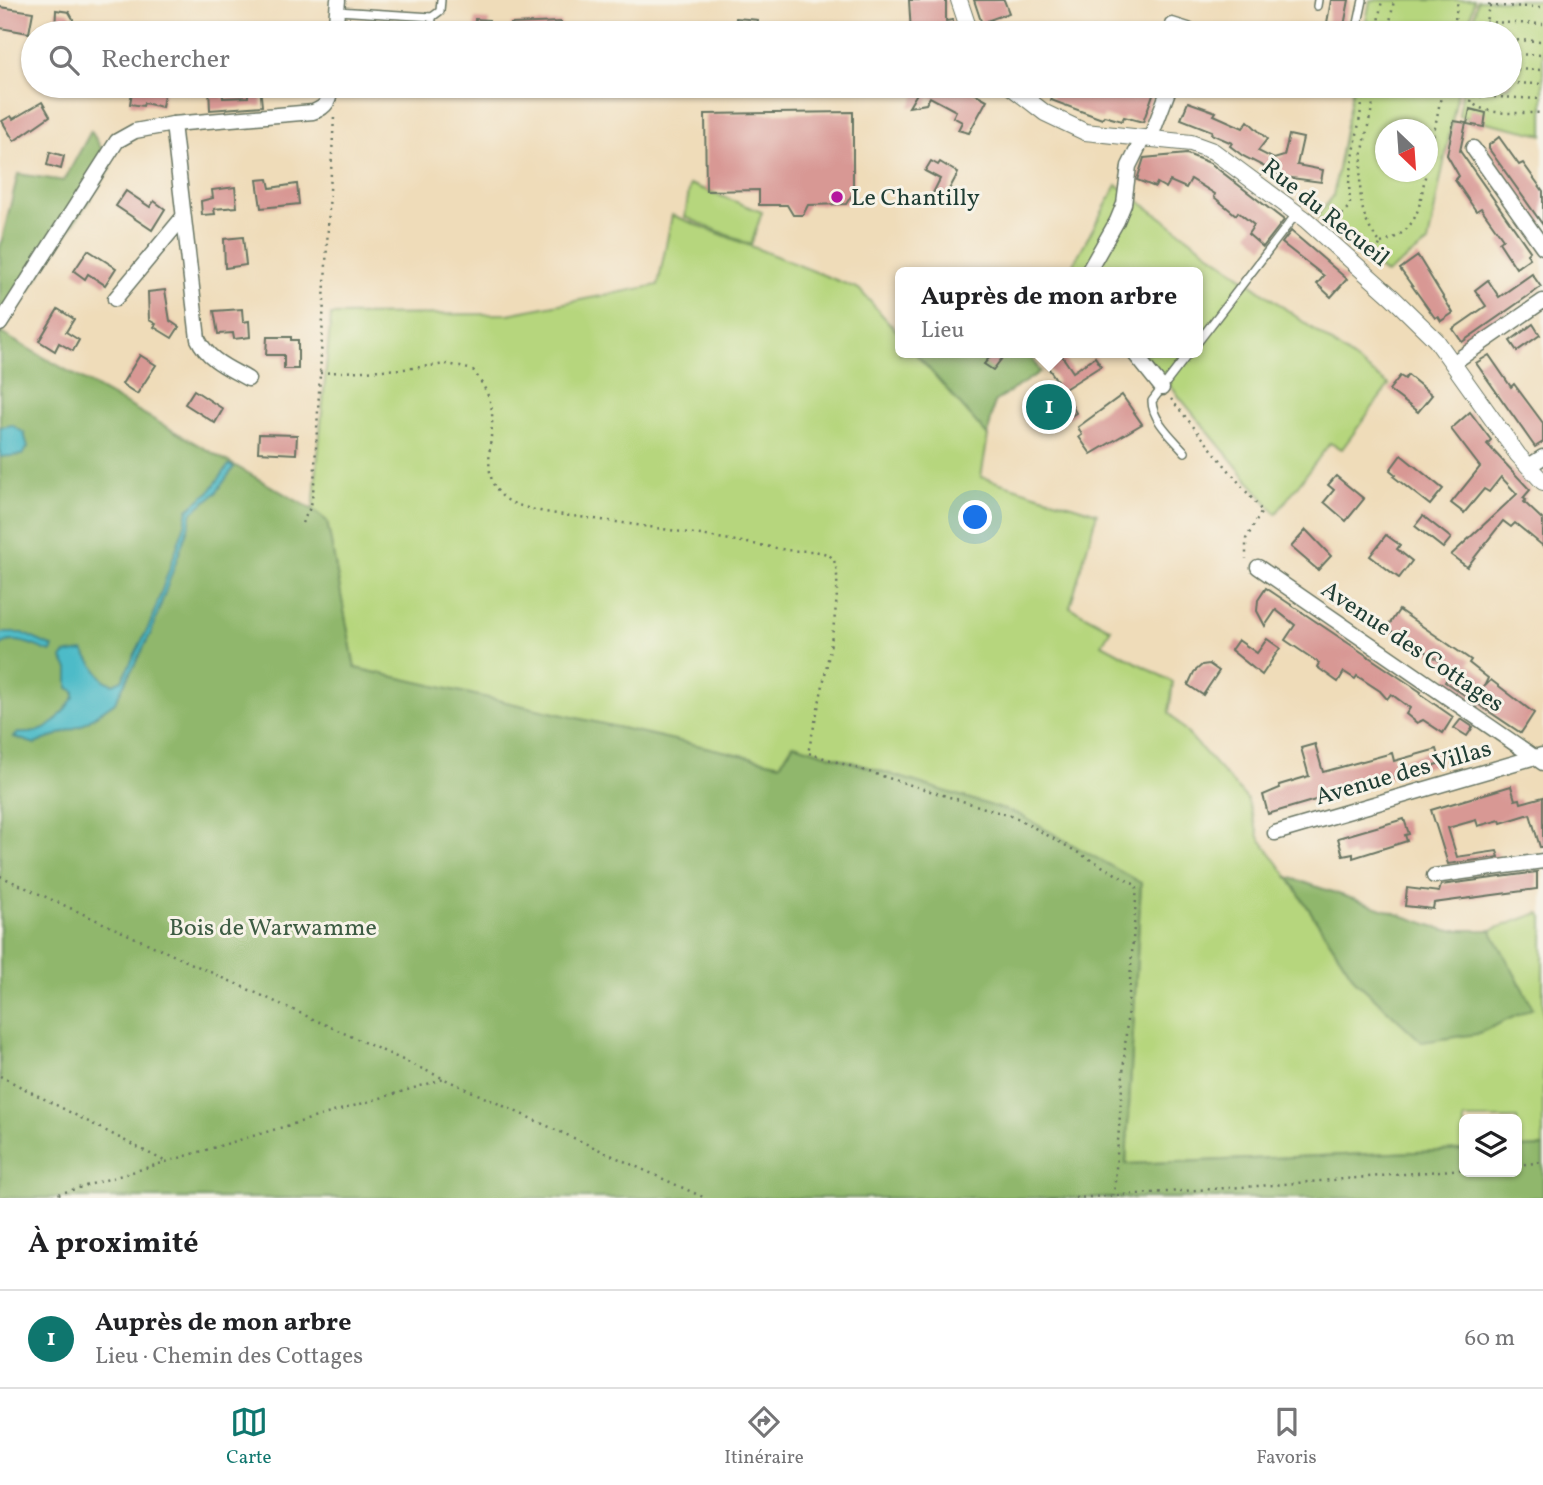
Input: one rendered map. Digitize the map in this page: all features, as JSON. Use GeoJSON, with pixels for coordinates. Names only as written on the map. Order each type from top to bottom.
{"type":"FeatureCollection","features":[{"type":"Feature","properties":{"kind":"street"},"geometry":{"type":"LineString","coordinates":[[959,0],[966,21]]}},
{"type":"Feature","properties":{"kind":"street"},"geometry":{"type":"LineString","coordinates":[[0,324],[117,141],[135,131],[173,124],[313,112],[325,106],[328,98]]}},
{"type":"Feature","properties":{"kind":"street","name":"Rue du Recueil"},"geometry":{"type":"LineString","coordinates":[[1026,98],[1045,113],[1085,132],[1192,143],[1213,151],[1297,213],[1426,329],[1499,428],[1536,462],[1543,482]]}},
{"type":"Feature","properties":{"kind":"street"},"geometry":{"type":"LineString","coordinates":[[1090,267],[1117,221],[1124,204],[1129,166],[1146,138],[1164,98]]}},
{"type":"Feature","properties":{"kind":"street"},"geometry":{"type":"LineString","coordinates":[[173,124],[198,339],[213,358],[248,379]]}},
{"type":"Feature","properties":{"kind":"street"},"geometry":{"type":"LineString","coordinates":[[1473,148],[1543,247]]}},
{"type":"Feature","properties":{"kind":"street"},"geometry":{"type":"LineString","coordinates":[[115,299],[183,217]]}},
{"type":"Feature","properties":{"kind":"street"},"geometry":{"type":"LineString","coordinates":[[1453,363],[1543,301]]}},
{"type":"Feature","properties":{"kind":"street"},"geometry":{"type":"LineString","coordinates":[[1138,358],[1162,388]]}},
{"type":"Feature","properties":{"kind":"street","name":"Avenue des Cottages"},"geometry":{"type":"LineString","coordinates":[[1258,567],[1540,758]]}},
{"type":"Feature","properties":{"kind":"street","name":"Avenue des Villas"},"geometry":{"type":"LineString","coordinates":[[1275,833],[1540,758]]}},
{"type":"Feature","properties":{"kind":"street"},"geometry":{"type":"LineString","coordinates":[[1434,876],[1543,861]]}},
{"type":"Feature","properties":{"kind":"lane"},"geometry":{"type":"LineString","coordinates":[[338,6],[432,17],[440,11],[441,0]]}},
{"type":"Feature","properties":{"kind":"lane"},"geometry":{"type":"LineString","coordinates":[[1359,21],[1363,0]]}},
{"type":"Feature","properties":{"kind":"lane"},"geometry":{"type":"LineString","coordinates":[[432,17],[432,21]]}},
{"type":"Feature","properties":{"kind":"lane"},"geometry":{"type":"LineString","coordinates":[[1203,335],[1297,213]]}},
{"type":"Feature","properties":{"kind":"lane"},"geometry":{"type":"LineString","coordinates":[[1185,358],[1152,401],[1153,412],[1185,452]]}},
{"type":"Feature","properties":{"kind":"path"},"geometry":{"type":"LineString","coordinates":[[1378,21],[1382,0]]}},
{"type":"Feature","properties":{"kind":"path"},"geometry":{"type":"LineString","coordinates":[[1390,21],[1394,0]]}},
{"type":"Feature","properties":{"kind":"path"},"geometry":{"type":"LineString","coordinates":[[1455,21],[1458,0]]}},
{"type":"Feature","properties":{"kind":"path"},"geometry":{"type":"LineString","coordinates":[[1486,21],[1490,0]]}},
{"type":"Feature","properties":{"kind":"path"},"geometry":{"type":"LineString","coordinates":[[1489,6],[1543,7]]}},
{"type":"Feature","properties":{"kind":"path"},"geometry":{"type":"LineString","coordinates":[[1522,23],[1543,24]]}},
{"type":"Feature","properties":{"kind":"path"},"geometry":{"type":"LineString","coordinates":[[1522,40],[1543,41]]}},
{"type":"Feature","properties":{"kind":"path"},"geometry":{"type":"LineString","coordinates":[[1522,54],[1543,55]]}},
{"type":"Feature","properties":{"kind":"path"},"geometry":{"type":"LineString","coordinates":[[1522,69],[1543,70]]}},
{"type":"Feature","properties":{"kind":"path"},"geometry":{"type":"LineString","coordinates":[[1522,83],[1543,84]]}},
{"type":"Feature","properties":{"kind":"path"},"geometry":{"type":"LineString","coordinates":[[302,523],[311,506],[314,484],[334,122],[332,98]]}},
{"type":"Feature","properties":{"kind":"path"},"geometry":{"type":"LineString","coordinates":[[1324,235],[1350,205],[1349,183],[1363,98]]}},
{"type":"Feature","properties":{"kind":"path"},"geometry":{"type":"LineString","coordinates":[[1375,98],[1359,180],[1363,209],[1374,236],[1381,243]]}},
{"type":"Feature","properties":{"kind":"path"},"geometry":{"type":"LineString","coordinates":[[1436,119],[1441,98]]}},
{"type":"Feature","properties":{"kind":"path"},"geometry":{"type":"LineString","coordinates":[[1472,98],[1471,102],[1476,107],[1494,111],[1543,113]]}},
{"type":"Feature","properties":{"kind":"path"},"geometry":{"type":"LineString","coordinates":[[1519,98],[1543,99]]}},
{"type":"Feature","properties":{"kind":"path"},"geometry":{"type":"LineString","coordinates":[[1367,263],[1381,243],[1398,237],[1413,224],[1424,182]]}},
{"type":"Feature","properties":{"kind":"path"},"geometry":{"type":"LineString","coordinates":[[320,373],[448,364],[473,370],[487,390],[492,412],[489,459],[492,480],[501,496],[531,510],[694,533],[802,552],[825,553],[832,559],[838,574],[831,651],[808,753],[1017,818],[1137,886],[1114,1195]]}},
{"type":"Feature","properties":{"kind":"path"},"geometry":{"type":"LineString","coordinates":[[1162,388],[1262,511],[1246,539],[1246,561],[1258,567]]}},
{"type":"Feature","properties":{"kind":"path"},"geometry":{"type":"LineString","coordinates":[[0,876],[705,1198]]}},
{"type":"Feature","properties":{"kind":"path"},"geometry":{"type":"LineString","coordinates":[[0,1076],[166,1162]]}},
{"type":"Feature","properties":{"kind":"path"},"geometry":{"type":"LineString","coordinates":[[45,1198],[444,1079]]}},
{"type":"Feature","properties":{"kind":"path"},"geometry":{"type":"LineString","coordinates":[[1522,1164],[1543,1162]]}},
{"type":"Feature","properties":{"kind":"path"},"geometry":{"type":"LineString","coordinates":[[1075,1198],[1459,1169]]}},
{"type":"Feature","properties":{"kind":"green space"},"geometry":{"type":"Polygon","coordinates":[[[1370,0],[1474,0],[1470,21],[1366,21],[1370,0]]]}},
{"type":"Feature","properties":{"kind":"green space"},"geometry":{"type":"Polygon","coordinates":[[[1477,0],[1543,0],[1543,135],[1459,116],[1461,98],[1522,98],[1522,21],[1474,21],[1477,0]]]}},
{"type":"Feature","properties":{"kind":"green space"},"geometry":{"type":"Polygon","coordinates":[[[1351,98],[1457,98],[1428,243],[1386,274],[1317,217],[1333,196],[1351,98]]]}},
{"type":"Feature","properties":{"kind":"green space","name":"Bois de Warwamme"},"geometry":{"type":"Polygon","coordinates":[[[91,131],[112,166],[1,333],[313,510],[327,521],[355,668],[780,764],[794,744],[1018,814],[1141,883],[1126,1164],[1459,1150],[1459,1177],[1522,1177],[1522,1148],[1543,1147],[1543,1198],[0,1198],[0,248],[18,174],[64,181],[91,131]]]}},
{"type":"Feature","properties":{"kind":"green space"},"geometry":{"type":"Polygon","coordinates":[[[690,184],[762,212],[751,245],[685,217],[690,184]]]}},
{"type":"Feature","properties":{"kind":"green space"},"geometry":{"type":"Polygon","coordinates":[[[1117,185],[1389,385],[1342,449],[1330,443],[1276,514],[1147,358],[1203,358],[1203,267],[1072,267],[1117,185]]]}},
{"type":"Feature","properties":{"kind":"green space"},"geometry":{"type":"Polygon","coordinates":[[[672,215],[859,289],[895,329],[895,358],[919,358],[988,436],[981,477],[1097,513],[1070,607],[1111,629],[1102,644],[1173,682],[1169,713],[1247,799],[1259,837],[1356,981],[1532,1008],[1491,930],[1539,913],[1543,917],[1543,1147],[1522,1148],[1522,1114],[1459,1114],[1459,1150],[1126,1164],[1141,883],[793,744],[781,764],[355,668],[327,522],[313,510],[331,315],[508,314],[658,285],[672,215]]]}},
{"type":"Feature","properties":{"kind":"green space"},"geometry":{"type":"Polygon","coordinates":[[[919,358],[1032,358],[1040,372],[994,402],[988,436],[919,358]]]}},
{"type":"Feature","properties":{"kind":"green space"},"geometry":{"type":"Polygon","coordinates":[[[1288,877],[1445,930],[1491,930],[1533,1008],[1477,1034],[1422,1042],[1356,981],[1288,877]]]}},
{"type":"Feature","properties":{"kind":"water"},"geometry":{"type":"Polygon","coordinates":[[[12,425],[24,433],[28,447],[22,455],[0,457],[0,427],[12,425]]]}},
{"type":"Feature","properties":{"kind":"water"},"geometry":{"type":"Polygon","coordinates":[[[229,465],[234,467],[216,493],[192,512],[150,635],[115,702],[82,725],[35,744],[14,737],[18,733],[45,729],[63,713],[74,697],[74,691],[68,688],[68,669],[62,659],[64,654],[83,651],[104,680],[113,684],[122,680],[150,624],[188,509],[210,491],[229,465]]]}},
{"type":"Feature","properties":{"kind":"water"},"geometry":{"type":"Polygon","coordinates":[[[0,633],[22,633],[53,647],[51,652],[18,641],[0,646],[0,633]]]}},
{"type":"Feature","properties":{"kind":"building"},"geometry":{"type":"Polygon","coordinates":[[[909,0],[946,0],[946,21],[910,21],[909,0]]]}},
{"type":"Feature","properties":{"kind":"building"},"geometry":{"type":"Polygon","coordinates":[[[974,0],[1004,0],[1009,13],[989,20],[992,21],[981,21],[974,0]]]}},
{"type":"Feature","properties":{"kind":"building"},"geometry":{"type":"Polygon","coordinates":[[[1331,0],[1349,0],[1345,21],[1327,21],[1331,0]]]}},
{"type":"Feature","properties":{"kind":"building"},"geometry":{"type":"Polygon","coordinates":[[[0,7],[33,12],[31,21],[21,21],[21,32],[0,28],[0,7]]]}},
{"type":"Feature","properties":{"kind":"building"},"geometry":{"type":"Polygon","coordinates":[[[56,10],[69,12],[73,19],[73,21],[56,21],[56,10]]]}},
{"type":"Feature","properties":{"kind":"building"},"geometry":{"type":"Polygon","coordinates":[[[736,18],[758,20],[758,21],[736,21],[736,18]]]}},
{"type":"Feature","properties":{"kind":"building"},"geometry":{"type":"Polygon","coordinates":[[[131,98],[164,98],[162,107],[144,103],[143,106],[130,104],[131,98]]]}},
{"type":"Feature","properties":{"kind":"building"},"geometry":{"type":"Polygon","coordinates":[[[210,98],[261,98],[262,106],[210,110],[210,98]]]}},
{"type":"Feature","properties":{"kind":"building"},"geometry":{"type":"Polygon","coordinates":[[[914,98],[929,98],[926,104],[909,107],[914,98]]]}},
{"type":"Feature","properties":{"kind":"building"},"geometry":{"type":"Polygon","coordinates":[[[932,98],[987,100],[969,133],[958,130],[962,122],[953,117],[956,111],[932,98]]]}},
{"type":"Feature","properties":{"kind":"building"},"geometry":{"type":"Polygon","coordinates":[[[1152,98],[1143,122],[1124,117],[1122,121],[1104,116],[1102,119],[1051,100],[1152,98]]]}},
{"type":"Feature","properties":{"kind":"building"},"geometry":{"type":"Polygon","coordinates":[[[42,102],[50,116],[14,141],[2,121],[11,116],[13,119],[42,102]]]}},
{"type":"Feature","properties":{"kind":"building"},"geometry":{"type":"Polygon","coordinates":[[[1188,102],[1216,112],[1214,115],[1243,128],[1248,121],[1267,139],[1258,151],[1274,159],[1284,156],[1289,135],[1303,138],[1297,165],[1323,170],[1321,182],[1284,177],[1243,156],[1230,146],[1232,143],[1211,134],[1212,131],[1181,119],[1188,102]]]}},
{"type":"Feature","properties":{"kind":"building"},"geometry":{"type":"Polygon","coordinates":[[[1470,109],[1486,113],[1484,127],[1467,124],[1470,109]]]}},
{"type":"Feature","properties":{"kind":"building"},"geometry":{"type":"Polygon","coordinates":[[[853,112],[853,193],[846,204],[808,205],[803,215],[793,215],[787,205],[759,205],[759,190],[706,191],[705,114],[853,112]]]}},
{"type":"Feature","properties":{"kind":"building"},"geometry":{"type":"Polygon","coordinates":[[[1454,121],[1466,123],[1460,151],[1530,251],[1527,254],[1530,258],[1516,268],[1499,242],[1503,239],[1481,208],[1476,211],[1455,180],[1459,176],[1447,155],[1454,121]]]}},
{"type":"Feature","properties":{"kind":"building"},"geometry":{"type":"Polygon","coordinates":[[[1499,137],[1519,165],[1523,163],[1543,191],[1543,225],[1489,149],[1489,145],[1499,137]]]}},
{"type":"Feature","properties":{"kind":"building"},"geometry":{"type":"Polygon","coordinates":[[[50,152],[64,156],[61,169],[47,165],[50,152]]]}},
{"type":"Feature","properties":{"kind":"building"},"geometry":{"type":"Polygon","coordinates":[[[1187,154],[1210,163],[1284,220],[1263,247],[1248,234],[1254,225],[1238,212],[1236,215],[1214,197],[1215,194],[1191,179],[1186,188],[1170,181],[1166,188],[1157,183],[1155,187],[1137,180],[1144,158],[1187,154]]]}},
{"type":"Feature","properties":{"kind":"building"},"geometry":{"type":"Polygon","coordinates":[[[931,161],[938,165],[940,162],[958,173],[944,199],[933,193],[940,179],[925,171],[931,161]]]}},
{"type":"Feature","properties":{"kind":"building"},"geometry":{"type":"Polygon","coordinates":[[[268,179],[270,188],[297,184],[299,204],[261,208],[257,180],[268,179]]]}},
{"type":"Feature","properties":{"kind":"building"},"geometry":{"type":"Polygon","coordinates":[[[235,187],[237,207],[214,209],[215,214],[202,215],[201,201],[213,198],[212,190],[235,187]]]}},
{"type":"Feature","properties":{"kind":"building"},"geometry":{"type":"Polygon","coordinates":[[[126,191],[150,207],[154,201],[165,209],[152,230],[116,206],[126,191]]]}},
{"type":"Feature","properties":{"kind":"building"},"geometry":{"type":"Polygon","coordinates":[[[1291,231],[1347,279],[1331,297],[1317,284],[1324,276],[1282,243],[1291,231]]]}},
{"type":"Feature","properties":{"kind":"building"},"geometry":{"type":"Polygon","coordinates":[[[243,237],[246,265],[225,268],[224,239],[243,237]]]}},
{"type":"Feature","properties":{"kind":"building"},"geometry":{"type":"Polygon","coordinates":[[[88,250],[116,268],[105,285],[88,274],[85,279],[74,271],[88,250]]]}},
{"type":"Feature","properties":{"kind":"building"},"geometry":{"type":"Polygon","coordinates":[[[1418,256],[1453,313],[1441,321],[1438,316],[1435,318],[1400,269],[1418,256]]]}},
{"type":"Feature","properties":{"kind":"building"},"geometry":{"type":"Polygon","coordinates":[[[1532,274],[1541,287],[1462,342],[1453,329],[1486,306],[1475,290],[1488,280],[1499,297],[1532,274]]]}},
{"type":"Feature","properties":{"kind":"building"},"geometry":{"type":"Polygon","coordinates":[[[165,290],[170,321],[179,327],[172,338],[154,327],[156,324],[149,320],[148,292],[165,290]]]}},
{"type":"Feature","properties":{"kind":"building"},"geometry":{"type":"Polygon","coordinates":[[[58,309],[74,319],[66,332],[79,340],[73,351],[59,343],[55,351],[39,341],[58,309]]]}},
{"type":"Feature","properties":{"kind":"building"},"geometry":{"type":"Polygon","coordinates":[[[242,309],[243,322],[249,321],[250,337],[234,339],[233,333],[218,334],[214,311],[242,309]]]}},
{"type":"Feature","properties":{"kind":"building"},"geometry":{"type":"Polygon","coordinates":[[[1533,324],[1540,335],[1517,351],[1510,341],[1533,324]]]}},
{"type":"Feature","properties":{"kind":"building"},"geometry":{"type":"Polygon","coordinates":[[[267,337],[291,337],[291,340],[298,340],[298,369],[284,369],[284,355],[266,355],[267,337]]]}},
{"type":"Feature","properties":{"kind":"building"},"geometry":{"type":"Polygon","coordinates":[[[140,355],[156,365],[137,394],[122,384],[140,355]]]}},
{"type":"Feature","properties":{"kind":"building"},"geometry":{"type":"Polygon","coordinates":[[[1489,355],[1511,387],[1514,384],[1543,423],[1543,442],[1535,447],[1476,363],[1489,355]]]}},
{"type":"Feature","properties":{"kind":"building"},"geometry":{"type":"Polygon","coordinates":[[[989,358],[1002,358],[993,370],[984,364],[989,358]]]}},
{"type":"Feature","properties":{"kind":"building"},"geometry":{"type":"Polygon","coordinates":[[[1046,358],[1063,358],[1073,372],[1096,358],[1101,366],[1063,390],[1076,413],[1064,420],[1061,416],[1040,429],[1024,404],[1058,382],[1047,366],[1049,364],[1046,358]]]}},
{"type":"Feature","properties":{"kind":"building"},"geometry":{"type":"Polygon","coordinates":[[[1408,375],[1432,395],[1418,412],[1389,390],[1400,376],[1405,379],[1408,375]]]}},
{"type":"Feature","properties":{"kind":"building"},"geometry":{"type":"Polygon","coordinates":[[[194,390],[223,409],[215,423],[185,404],[194,390]]]}},
{"type":"Feature","properties":{"kind":"building"},"geometry":{"type":"Polygon","coordinates":[[[1122,395],[1142,424],[1091,454],[1079,437],[1082,435],[1078,427],[1122,395]]]}},
{"type":"Feature","properties":{"kind":"building"},"geometry":{"type":"Polygon","coordinates":[[[1470,412],[1491,440],[1487,444],[1530,490],[1523,498],[1543,520],[1543,546],[1515,523],[1511,527],[1503,521],[1467,567],[1451,555],[1517,494],[1501,477],[1489,492],[1484,489],[1464,513],[1451,503],[1480,467],[1451,429],[1470,412]]]}},
{"type":"Feature","properties":{"kind":"building"},"geometry":{"type":"Polygon","coordinates":[[[259,434],[297,435],[296,454],[258,452],[259,434]]]}},
{"type":"Feature","properties":{"kind":"building"},"geometry":{"type":"Polygon","coordinates":[[[1401,455],[1443,489],[1430,505],[1394,477],[1396,475],[1390,470],[1401,455]]]}},
{"type":"Feature","properties":{"kind":"building"},"geometry":{"type":"Polygon","coordinates":[[[1336,476],[1364,499],[1346,521],[1324,502],[1334,490],[1328,485],[1336,476]]]}},
{"type":"Feature","properties":{"kind":"building"},"geometry":{"type":"Polygon","coordinates":[[[1423,516],[1451,538],[1443,548],[1415,526],[1423,516]]]}},
{"type":"Feature","properties":{"kind":"building"},"geometry":{"type":"Polygon","coordinates":[[[1306,530],[1331,556],[1318,570],[1291,547],[1306,530]]]}},
{"type":"Feature","properties":{"kind":"building"},"geometry":{"type":"Polygon","coordinates":[[[1386,535],[1400,545],[1397,549],[1412,561],[1399,578],[1370,556],[1386,535]]]}},
{"type":"Feature","properties":{"kind":"building"},"geometry":{"type":"Polygon","coordinates":[[[1266,588],[1421,692],[1420,694],[1453,717],[1443,733],[1423,720],[1417,723],[1406,714],[1410,708],[1391,694],[1387,699],[1357,676],[1355,679],[1344,672],[1338,682],[1317,667],[1319,663],[1285,640],[1295,625],[1276,610],[1265,626],[1257,611],[1258,600],[1266,588]]]}},
{"type":"Feature","properties":{"kind":"building"},"geometry":{"type":"Polygon","coordinates":[[[1399,610],[1471,660],[1469,663],[1488,678],[1484,687],[1491,680],[1534,713],[1521,733],[1445,682],[1453,670],[1410,641],[1407,644],[1399,639],[1400,637],[1387,628],[1399,610]]]}},
{"type":"Feature","properties":{"kind":"building"},"geometry":{"type":"Polygon","coordinates":[[[1267,639],[1280,648],[1262,675],[1231,650],[1238,640],[1257,653],[1267,639]]]}},
{"type":"Feature","properties":{"kind":"building"},"geometry":{"type":"Polygon","coordinates":[[[1209,664],[1219,671],[1203,695],[1188,685],[1194,672],[1202,665],[1209,664]]]}},
{"type":"Feature","properties":{"kind":"building"},"geometry":{"type":"Polygon","coordinates":[[[1461,719],[1473,727],[1467,736],[1454,728],[1461,719]]]}},
{"type":"Feature","properties":{"kind":"building"},"geometry":{"type":"Polygon","coordinates":[[[1315,744],[1323,772],[1392,753],[1394,761],[1437,749],[1441,763],[1268,814],[1263,795],[1280,788],[1279,785],[1309,776],[1301,748],[1315,744]]]}},
{"type":"Feature","properties":{"kind":"building"},"geometry":{"type":"Polygon","coordinates":[[[1511,786],[1515,800],[1520,799],[1521,803],[1543,797],[1543,847],[1540,847],[1530,814],[1501,823],[1500,820],[1478,826],[1476,820],[1448,828],[1457,857],[1497,851],[1499,857],[1448,864],[1431,810],[1511,786]]]}},
{"type":"Feature","properties":{"kind":"building"},"geometry":{"type":"Polygon","coordinates":[[[1404,819],[1409,834],[1405,835],[1407,841],[1353,858],[1353,854],[1343,856],[1338,838],[1404,819]]]}},
{"type":"Feature","properties":{"kind":"building"},"geometry":{"type":"Polygon","coordinates":[[[1537,872],[1537,889],[1434,903],[1433,909],[1405,906],[1407,888],[1439,892],[1441,885],[1537,872]]]}},
{"type":"Feature","properties":{"kind":"place","name":"Le Chantilly"},"geometry":{"type":"Point","coordinates":[837,197]}},
{"type":"Feature","properties":{"kind":"place","name":"Auprès de mon arbre"},"geometry":{"type":"Point","coordinates":[1049,407]}}]}
